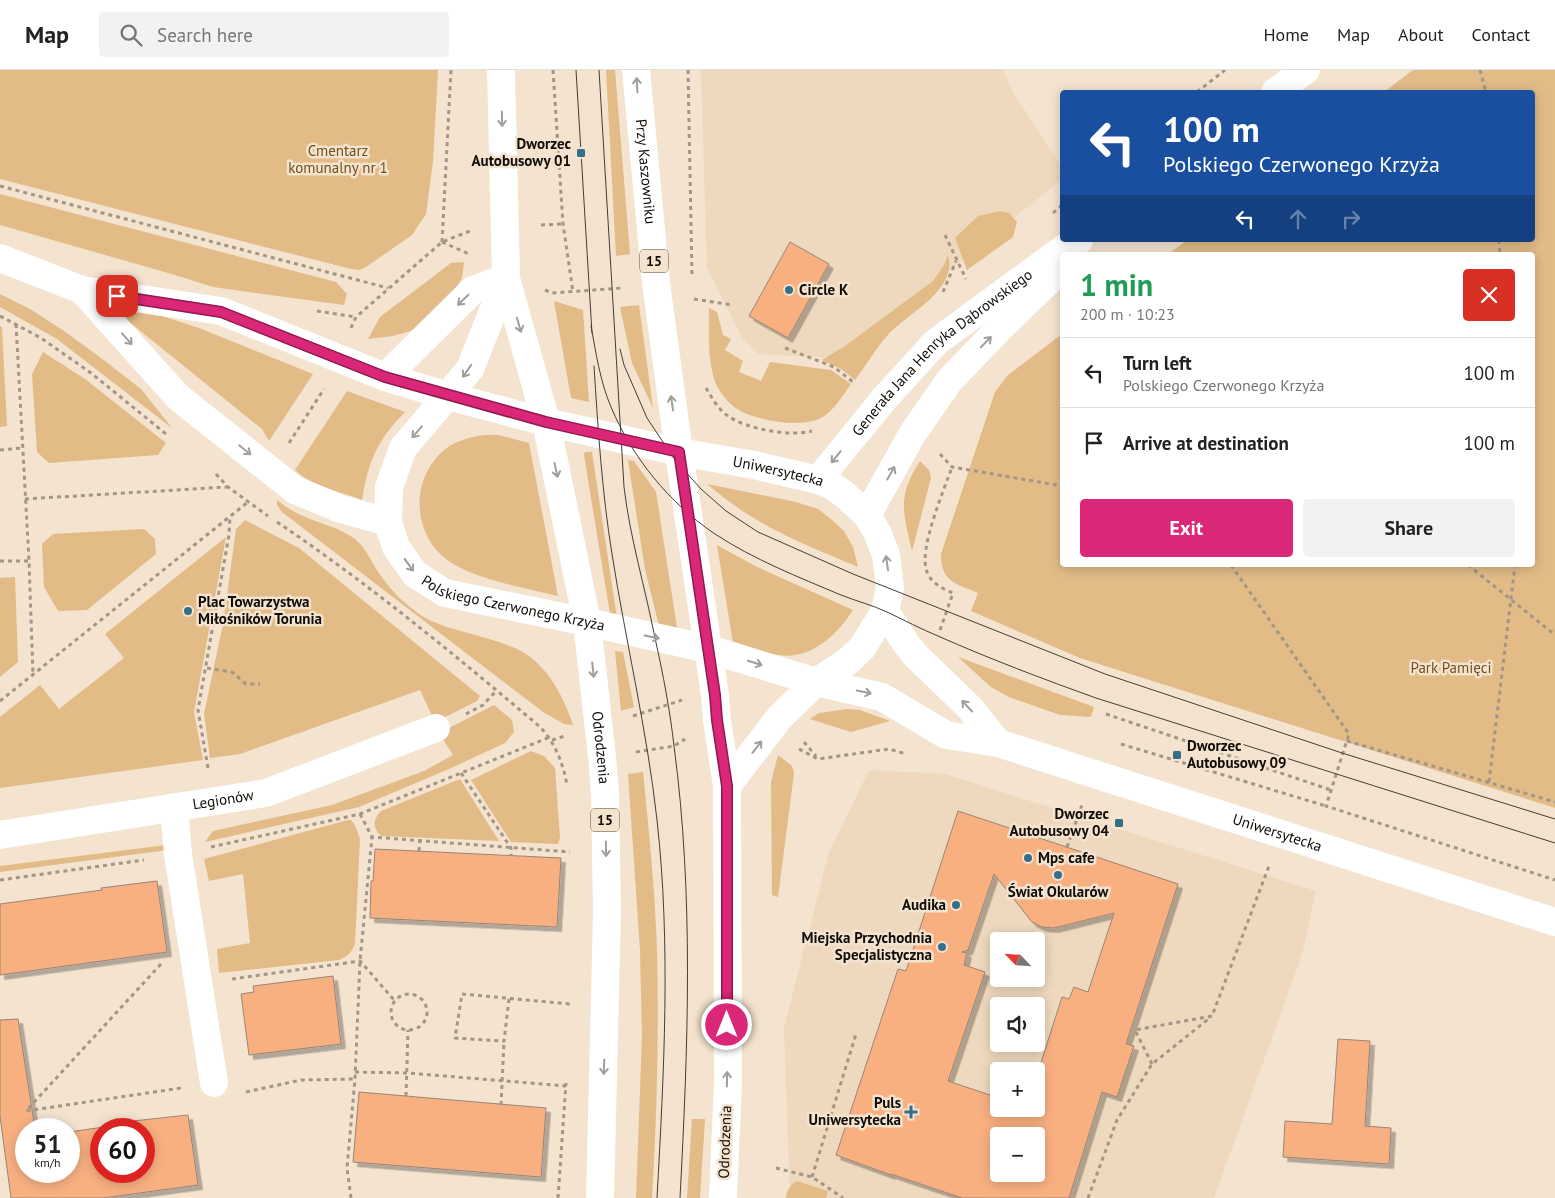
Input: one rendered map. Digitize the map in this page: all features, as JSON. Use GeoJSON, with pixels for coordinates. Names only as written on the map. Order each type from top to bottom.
{"type":"FeatureCollection","features":[{"type":"Feature","properties":{"kind":"street","name":"15"},"geometry":{"type":"LineString","coordinates":[[501,70],[506,278],[546,422]]}},
{"type":"Feature","properties":{"kind":"street","name":"Przy Kaszowniku"},"geometry":{"type":"LineString","coordinates":[[636,70],[656,283],[679,452]]}},
{"type":"Feature","properties":{"kind":"street"},"geometry":{"type":"LineString","coordinates":[[1278,90],[1306,70]]}},
{"type":"Feature","properties":{"kind":"street","name":"Generała Jana Henryka Dąbrowskiego"},"geometry":{"type":"LineString","coordinates":[[818,480],[884,399],[936,342],[1063,249],[1076,242]]}},
{"type":"Feature","properties":{"kind":"street"},"geometry":{"type":"LineString","coordinates":[[1079,252],[1089,242]]}},
{"type":"Feature","properties":{"kind":"street"},"geometry":{"type":"LineString","coordinates":[[0,258],[82,290],[221,312],[385,377],[448,396],[546,422],[679,452]]}},
{"type":"Feature","properties":{"kind":"street","name":"Generała Jana Henryka Dąbrowskiego"},"geometry":{"type":"LineString","coordinates":[[866,515],[913,433],[949,381],[1060,270]]}},
{"type":"Feature","properties":{"kind":"street"},"geometry":{"type":"LineString","coordinates":[[385,377],[473,290],[506,278]]}},
{"type":"Feature","properties":{"kind":"street","name":"Polskiego Czerwonego Krzyża"},"geometry":{"type":"LineString","coordinates":[[506,278],[470,368],[403,448],[388,487],[388,522],[396,547],[415,574],[445,593],[709,649],[816,682]]}},
{"type":"Feature","properties":{"kind":"street"},"geometry":{"type":"LineString","coordinates":[[82,290],[178,397],[295,490],[342,510],[388,522]]}},
{"type":"Feature","properties":{"kind":"street","name":"Odrodzenia"},"geometry":{"type":"LineString","coordinates":[[546,422],[587,622],[604,785],[607,912],[600,1198]]}},
{"type":"Feature","properties":{"kind":"street","name":"Uniwersytecka"},"geometry":{"type":"LineString","coordinates":[[679,452],[754,465],[818,480],[831,485],[845,494],[866,515]]}},
{"type":"Feature","properties":{"kind":"street","name":"Odrodzenia"},"geometry":{"type":"LineString","coordinates":[[679,452],[709,649],[727,786],[728,1082],[723,1198]]}},
{"type":"Feature","properties":{"kind":"street"},"geometry":{"type":"LineString","coordinates":[[727,786],[780,717],[816,682],[847,662],[862,648],[885,611],[890,588],[886,555],[878,534],[866,515]]}},
{"type":"Feature","properties":{"kind":"street"},"geometry":{"type":"LineString","coordinates":[[885,611],[914,655],[969,707],[998,743]]}},
{"type":"Feature","properties":{"kind":"street","name":"Uniwersytecka"},"geometry":{"type":"LineString","coordinates":[[816,682],[882,697],[946,736],[998,743],[1555,922]]}},
{"type":"Feature","properties":{"kind":"street","name":"Legionów"},"geometry":{"type":"LineString","coordinates":[[0,835],[266,793],[436,728]]}},
{"type":"Feature","properties":{"kind":"street"},"geometry":{"type":"LineString","coordinates":[[174,807],[178,854],[200,983],[214,1083]]}},
{"type":"Feature","properties":{"kind":"path"},"geometry":{"type":"LineString","coordinates":[[442,242],[451,70]]}},
{"type":"Feature","properties":{"kind":"path"},"geometry":{"type":"LineString","coordinates":[[554,70],[564,224],[573,292]]}},
{"type":"Feature","properties":{"kind":"path"},"geometry":{"type":"LineString","coordinates":[[688,70],[692,278]]}},
{"type":"Feature","properties":{"kind":"path"},"geometry":{"type":"LineString","coordinates":[[1200,90],[1225,70]]}},
{"type":"Feature","properties":{"kind":"path"},"geometry":{"type":"LineString","coordinates":[[1480,70],[1485,90]]}},
{"type":"Feature","properties":{"kind":"path"},"geometry":{"type":"LineString","coordinates":[[0,186],[388,288]]}},
{"type":"Feature","properties":{"kind":"path"},"geometry":{"type":"LineString","coordinates":[[541,225],[564,224]]}},
{"type":"Feature","properties":{"kind":"path"},"geometry":{"type":"LineString","coordinates":[[349,331],[356,317],[442,242],[473,230]]}},
{"type":"Feature","properties":{"kind":"path"},"geometry":{"type":"LineString","coordinates":[[946,235],[968,284]]}},
{"type":"Feature","properties":{"kind":"path"},"geometry":{"type":"LineString","coordinates":[[442,242],[470,255]]}},
{"type":"Feature","properties":{"kind":"path"},"geometry":{"type":"LineString","coordinates":[[940,300],[956,260]]}},
{"type":"Feature","properties":{"kind":"path"},"geometry":{"type":"LineString","coordinates":[[552,293],[626,288]]}},
{"type":"Feature","properties":{"kind":"path"},"geometry":{"type":"LineString","coordinates":[[694,292],[695,309]]}},
{"type":"Feature","properties":{"kind":"path"},"geometry":{"type":"LineString","coordinates":[[694,299],[733,306]]}},
{"type":"Feature","properties":{"kind":"path"},"geometry":{"type":"LineString","coordinates":[[0,316],[41,338],[91,373],[163,433],[170,435]]}},
{"type":"Feature","properties":{"kind":"path"},"geometry":{"type":"LineString","coordinates":[[16,324],[33,675]]}},
{"type":"Feature","properties":{"kind":"path"},"geometry":{"type":"LineString","coordinates":[[785,348],[834,367],[856,385]]}},
{"type":"Feature","properties":{"kind":"path"},"geometry":{"type":"LineString","coordinates":[[704,381],[715,403],[727,416],[742,424],[788,434],[814,430]]}},
{"type":"Feature","properties":{"kind":"path"},"geometry":{"type":"LineString","coordinates":[[284,451],[324,388]]}},
{"type":"Feature","properties":{"kind":"path"},"geometry":{"type":"LineString","coordinates":[[0,450],[22,448]]}},
{"type":"Feature","properties":{"kind":"path"},"geometry":{"type":"LineString","coordinates":[[938,636],[953,593],[938,587],[927,572],[925,547],[952,467],[1060,486]]}},
{"type":"Feature","properties":{"kind":"path"},"geometry":{"type":"LineString","coordinates":[[215,473],[228,487],[320,551],[379,596],[539,726],[550,737],[558,753],[569,791]]}},
{"type":"Feature","properties":{"kind":"path"},"geometry":{"type":"LineString","coordinates":[[25,499],[228,487]]}},
{"type":"Feature","properties":{"kind":"path"},"geometry":{"type":"LineString","coordinates":[[0,701],[248,502],[252,496]]}},
{"type":"Feature","properties":{"kind":"path"},"geometry":{"type":"LineString","coordinates":[[205,749],[198,710],[207,668],[229,535],[230,516]]}},
{"type":"Feature","properties":{"kind":"path"},"geometry":{"type":"LineString","coordinates":[[0,561],[28,561]]}},
{"type":"Feature","properties":{"kind":"path"},"geometry":{"type":"LineString","coordinates":[[1232,567],[1349,734],[1326,806]]}},
{"type":"Feature","properties":{"kind":"path"},"geometry":{"type":"LineString","coordinates":[[1470,567],[1555,635]]}},
{"type":"Feature","properties":{"kind":"path"},"geometry":{"type":"LineString","coordinates":[[1489,782],[1515,567]]}},
{"type":"Feature","properties":{"kind":"path"},"geometry":{"type":"LineString","coordinates":[[207,668],[232,672],[246,684],[260,684]]}},
{"type":"Feature","properties":{"kind":"path"},"geometry":{"type":"LineString","coordinates":[[628,717],[685,699]]}},
{"type":"Feature","properties":{"kind":"path"},"geometry":{"type":"LineString","coordinates":[[1106,714],[1331,790]]}},
{"type":"Feature","properties":{"kind":"path"},"geometry":{"type":"LineString","coordinates":[[631,753],[674,746],[690,736]]}},
{"type":"Feature","properties":{"kind":"path"},"geometry":{"type":"LineString","coordinates":[[1112,741],[1326,806],[1555,880]]}},
{"type":"Feature","properties":{"kind":"path"},"geometry":{"type":"LineString","coordinates":[[1347,741],[1555,802]]}},
{"type":"Feature","properties":{"kind":"path"},"geometry":{"type":"LineString","coordinates":[[461,773],[511,848],[511,856]]}},
{"type":"Feature","properties":{"kind":"path"},"geometry":{"type":"LineString","coordinates":[[1067,847],[1082,805]]}},
{"type":"Feature","properties":{"kind":"path"},"geometry":{"type":"LineString","coordinates":[[351,1198],[347,1168],[355,1079],[360,961],[372,837],[360,814]]}},
{"type":"Feature","properties":{"kind":"path"},"geometry":{"type":"LineString","coordinates":[[372,837],[570,852]]}},
{"type":"Feature","properties":{"kind":"path"},"geometry":{"type":"LineString","coordinates":[[419,851],[420,841]]}},
{"type":"Feature","properties":{"kind":"path"},"geometry":{"type":"LineString","coordinates":[[570,843],[570,862]]}},
{"type":"Feature","properties":{"kind":"path"},"geometry":{"type":"LineString","coordinates":[[1088,1198],[1117,1120],[1152,1064],[1212,1016],[1272,857]]}},
{"type":"Feature","properties":{"kind":"path"},"geometry":{"type":"LineString","coordinates":[[166,959],[26,1111],[214,1083]]}},
{"type":"Feature","properties":{"kind":"path"},"geometry":{"type":"LineString","coordinates":[[200,983],[360,961]]}},
{"type":"Feature","properties":{"kind":"path"},"geometry":{"type":"LineString","coordinates":[[360,961],[395,1001]]}},
{"type":"Feature","properties":{"kind":"path"},"geometry":{"type":"LineString","coordinates":[[504,1041],[455,1038],[462,994],[570,1004]]}},
{"type":"Feature","properties":{"kind":"path"},"geometry":{"type":"LineString","coordinates":[[405,995],[411,995],[422,1000],[427,1011],[424,1022],[408,1030],[403,1029],[394,1022],[391,1011],[395,1001],[405,995]]}},
{"type":"Feature","properties":{"kind":"path"},"geometry":{"type":"LineString","coordinates":[[570,1011],[571,995]]}},
{"type":"Feature","properties":{"kind":"path"},"geometry":{"type":"LineString","coordinates":[[500,1104],[509,999]]}},
{"type":"Feature","properties":{"kind":"path"},"geometry":{"type":"LineString","coordinates":[[1152,1064],[1135,1030],[1212,1016]]}},
{"type":"Feature","properties":{"kind":"path"},"geometry":{"type":"LineString","coordinates":[[406,1096],[408,1030]]}},
{"type":"Feature","properties":{"kind":"path"},"geometry":{"type":"LineString","coordinates":[[812,1176],[856,1034]]}},
{"type":"Feature","properties":{"kind":"path"},"geometry":{"type":"LineString","coordinates":[[355,1072],[408,1073],[566,1086]]}},
{"type":"Feature","properties":{"kind":"path"},"geometry":{"type":"LineString","coordinates":[[558,1198],[566,1078]]}},
{"type":"Feature","properties":{"kind":"path"},"geometry":{"type":"LineString","coordinates":[[244,1092],[301,1080],[355,1079]]}},
{"type":"Feature","properties":{"kind":"path"},"geometry":{"type":"LineString","coordinates":[[776,1168],[812,1176],[844,1198]]}},
{"type":"Feature","properties":{"kind":"shaded area"},"geometry":{"type":"Polygon","coordinates":[[[701,70],[1003,70],[1011,89],[1060,166],[1060,181],[865,339],[835,358],[759,354],[742,338],[707,268],[701,70]]]}},
{"type":"Feature","properties":{"kind":"shaded area"},"geometry":{"type":"Polygon","coordinates":[[[869,770],[945,774],[1316,891],[1302,955],[1214,1198],[790,1198],[784,1028],[828,855],[869,770]]]}},
{"type":"Feature","properties":{"kind":"green space","name":"Cmentarz komunalny nr 1"},"geometry":{"type":"Polygon","coordinates":[[[0,70],[438,70],[433,161],[426,214],[412,235],[359,270],[0,179],[0,70]]]}},
{"type":"Feature","properties":{"kind":"green space"},"geometry":{"type":"Polygon","coordinates":[[[606,70],[615,70],[630,254],[616,256],[606,70]]]}},
{"type":"Feature","properties":{"kind":"green space","name":"Park Pamięci"},"geometry":{"type":"Polygon","coordinates":[[[1413,70],[1555,70],[1555,808],[1080,658],[971,611],[978,593],[951,580],[947,576],[942,563],[941,554],[995,392],[1008,375],[1060,336],[1060,567],[1535,567],[1535,252],[1171,252],[1184,242],[1535,242],[1535,90],[1387,90],[1413,70]]]}},
{"type":"Feature","properties":{"kind":"green space"},"geometry":{"type":"Polygon","coordinates":[[[0,194],[336,282],[347,294],[344,305],[213,287],[0,225],[0,194]]]}},
{"type":"Feature","properties":{"kind":"green space"},"geometry":{"type":"Polygon","coordinates":[[[1000,211],[1009,213],[1017,222],[1013,237],[967,270],[955,238],[978,216],[1000,211]]]}},
{"type":"Feature","properties":{"kind":"green space"},"geometry":{"type":"Polygon","coordinates":[[[948,255],[949,268],[946,280],[929,300],[887,336],[855,380],[841,369],[822,360],[845,346],[933,281],[944,265],[948,255]]]}},
{"type":"Feature","properties":{"kind":"green space"},"geometry":{"type":"Polygon","coordinates":[[[464,262],[462,278],[456,288],[417,329],[393,336],[368,339],[380,317],[451,263],[464,262]]]}},
{"type":"Feature","properties":{"kind":"green space"},"geometry":{"type":"Polygon","coordinates":[[[0,294],[30,309],[64,331],[141,389],[172,428],[57,339],[0,307],[0,294]]]}},
{"type":"Feature","properties":{"kind":"green space"},"geometry":{"type":"Polygon","coordinates":[[[554,301],[583,310],[589,402],[571,398],[554,301]]]}},
{"type":"Feature","properties":{"kind":"green space"},"geometry":{"type":"Polygon","coordinates":[[[639,305],[653,408],[632,363],[620,307],[639,305]]]}},
{"type":"Feature","properties":{"kind":"green space"},"geometry":{"type":"Polygon","coordinates":[[[135,307],[199,328],[313,374],[269,441],[262,429],[128,321],[124,313],[128,308],[135,307]]]}},
{"type":"Feature","properties":{"kind":"green space"},"geometry":{"type":"Polygon","coordinates":[[[709,308],[717,312],[723,335],[731,339],[725,350],[743,361],[739,372],[761,381],[770,362],[831,370],[851,384],[830,411],[821,418],[812,421],[803,423],[781,422],[742,412],[734,407],[724,396],[718,388],[713,375],[709,346],[709,308]]]}},
{"type":"Feature","properties":{"kind":"green space"},"geometry":{"type":"Polygon","coordinates":[[[0,326],[2,327],[7,426],[0,427],[0,326]]]}},
{"type":"Feature","properties":{"kind":"green space"},"geometry":{"type":"Polygon","coordinates":[[[43,352],[85,379],[166,443],[158,455],[49,463],[37,452],[32,374],[43,352]]]}},
{"type":"Feature","properties":{"kind":"green space"},"geometry":{"type":"Polygon","coordinates":[[[347,391],[405,412],[387,432],[375,452],[367,474],[362,500],[318,485],[295,470],[347,391]]]}},
{"type":"Feature","properties":{"kind":"green space"},"geometry":{"type":"Polygon","coordinates":[[[484,435],[498,435],[529,443],[558,596],[499,582],[457,566],[446,559],[434,547],[426,533],[421,518],[420,503],[422,487],[427,472],[436,458],[448,447],[465,439],[484,435]]]}},
{"type":"Feature","properties":{"kind":"green space"},"geometry":{"type":"Polygon","coordinates":[[[585,452],[592,452],[617,618],[610,614],[585,452]]]}},
{"type":"Feature","properties":{"kind":"green space"},"geometry":{"type":"Polygon","coordinates":[[[628,460],[634,461],[656,492],[678,634],[660,630],[645,569],[628,460]]]}},
{"type":"Feature","properties":{"kind":"green space"},"geometry":{"type":"Polygon","coordinates":[[[920,461],[929,470],[931,478],[912,551],[906,525],[904,504],[908,485],[920,461]]]}},
{"type":"Feature","properties":{"kind":"green space"},"geometry":{"type":"Polygon","coordinates":[[[707,484],[796,502],[818,509],[844,531],[853,547],[858,567],[763,524],[731,503],[707,484]]]}},
{"type":"Feature","properties":{"kind":"green space"},"geometry":{"type":"Polygon","coordinates":[[[277,500],[289,509],[309,519],[336,529],[355,539],[363,547],[390,587],[405,603],[422,616],[444,626],[494,640],[529,656],[546,672],[553,682],[565,703],[573,725],[564,724],[543,712],[282,512],[277,505],[277,500]]]}},
{"type":"Feature","properties":{"kind":"green space"},"geometry":{"type":"Polygon","coordinates":[[[245,520],[299,548],[480,696],[477,701],[435,722],[420,690],[240,754],[210,758],[204,714],[223,624],[236,529],[245,520]]]}},
{"type":"Feature","properties":{"kind":"green space"},"geometry":{"type":"Polygon","coordinates":[[[144,529],[155,539],[156,554],[87,610],[58,611],[44,587],[42,544],[53,534],[144,529]]]}},
{"type":"Feature","properties":{"kind":"green space"},"geometry":{"type":"Polygon","coordinates":[[[226,537],[194,712],[203,760],[0,788],[0,717],[40,685],[59,709],[124,658],[105,634],[226,537]]]}},
{"type":"Feature","properties":{"kind":"green space"},"geometry":{"type":"Polygon","coordinates":[[[717,545],[755,566],[853,610],[831,637],[812,650],[801,654],[790,656],[778,655],[733,643],[717,545]]]}},
{"type":"Feature","properties":{"kind":"green space"},"geometry":{"type":"Polygon","coordinates":[[[15,577],[18,662],[0,677],[0,578],[15,577]]]}},
{"type":"Feature","properties":{"kind":"green space"},"geometry":{"type":"Polygon","coordinates":[[[615,651],[623,652],[634,707],[621,711],[615,651]]]}},
{"type":"Feature","properties":{"kind":"green space"},"geometry":{"type":"Polygon","coordinates":[[[958,657],[1094,707],[1091,717],[1060,715],[1009,697],[991,687],[958,657]]]}},
{"type":"Feature","properties":{"kind":"green space"},"geometry":{"type":"Polygon","coordinates":[[[494,705],[512,720],[514,732],[505,743],[359,807],[205,842],[213,831],[332,805],[424,771],[453,755],[439,733],[494,705]]]}},
{"type":"Feature","properties":{"kind":"green space"},"geometry":{"type":"Polygon","coordinates":[[[847,709],[860,710],[890,721],[851,732],[810,719],[819,713],[847,709]]]}},
{"type":"Feature","properties":{"kind":"green space"},"geometry":{"type":"Polygon","coordinates":[[[531,751],[544,756],[555,768],[560,838],[558,844],[511,842],[471,780],[531,751]]]}},
{"type":"Feature","properties":{"kind":"green space"},"geometry":{"type":"Polygon","coordinates":[[[778,755],[792,766],[794,773],[778,897],[772,895],[771,782],[778,755]]]}},
{"type":"Feature","properties":{"kind":"green space"},"geometry":{"type":"Polygon","coordinates":[[[643,772],[650,839],[657,950],[657,1074],[652,1198],[636,1198],[642,1036],[640,950],[628,774],[643,772]]]}},
{"type":"Feature","properties":{"kind":"green space"},"geometry":{"type":"Polygon","coordinates":[[[460,779],[499,841],[381,836],[376,830],[375,820],[381,811],[460,779]]]}},
{"type":"Feature","properties":{"kind":"green space"},"geometry":{"type":"Polygon","coordinates":[[[351,820],[355,825],[360,839],[355,944],[351,952],[339,960],[219,973],[217,949],[250,943],[243,874],[209,881],[204,859],[351,820]]]}},
{"type":"Feature","properties":{"kind":"green space"},"geometry":{"type":"Polygon","coordinates":[[[166,845],[168,850],[0,872],[0,866],[166,845]]]}},
{"type":"Feature","properties":{"kind":"green space"},"geometry":{"type":"Polygon","coordinates":[[[692,1119],[705,1119],[700,1198],[687,1198],[692,1119]]]}},
{"type":"Feature","properties":{"kind":"green space"},"geometry":{"type":"Polygon","coordinates":[[[797,1181],[828,1191],[826,1198],[786,1198],[789,1188],[797,1181]]]}},
{"type":"Feature","properties":{"kind":"building","name":"Circle K"},"geometry":{"type":"Polygon","coordinates":[[[790,242],[829,264],[788,338],[749,316],[790,242]]]}},
{"type":"Feature","properties":{"kind":"building"},"geometry":{"type":"Polygon","coordinates":[[[958,811],[1178,884],[1126,1044],[1134,1046],[1117,1097],[1102,1092],[1069,1198],[962,1198],[836,1155],[898,969],[906,971],[958,811]],[[994,874],[968,950],[962,952],[967,953],[964,965],[985,972],[948,1081],[990,1095],[990,1117],[1045,1117],[1045,1062],[1041,1062],[1062,997],[1069,999],[1074,987],[1088,992],[1114,913],[1054,928],[1042,927],[1032,922],[994,874]]]}},
{"type":"Feature","properties":{"kind":"building"},"geometry":{"type":"Polygon","coordinates":[[[375,849],[561,858],[557,927],[370,918],[371,881],[373,881],[375,849]]]}},
{"type":"Feature","properties":{"kind":"building"},"geometry":{"type":"Polygon","coordinates":[[[157,881],[167,952],[0,975],[0,904],[157,881]]]}},
{"type":"Feature","properties":{"kind":"building"},"geometry":{"type":"Polygon","coordinates":[[[333,976],[341,1044],[249,1055],[241,994],[254,992],[253,986],[333,976]]]}},
{"type":"Feature","properties":{"kind":"building"},"geometry":{"type":"Polygon","coordinates":[[[18,1019],[33,1118],[15,1118],[15,1183],[80,1183],[80,1130],[90,1129],[90,1183],[155,1183],[155,1119],[188,1115],[198,1185],[103,1198],[11,1198],[0,1116],[0,1020],[18,1019]]]}},
{"type":"Feature","properties":{"kind":"building"},"geometry":{"type":"Polygon","coordinates":[[[1338,1039],[1370,1041],[1365,1126],[1391,1128],[1389,1164],[1283,1157],[1285,1121],[1332,1124],[1338,1039]]]}},
{"type":"Feature","properties":{"kind":"building"},"geometry":{"type":"Polygon","coordinates":[[[359,1092],[546,1108],[541,1177],[353,1162],[359,1092]]]}},
{"type":"Feature","properties":{"kind":"tram line"},"geometry":{"type":"LineString","coordinates":[[576,70],[592,333]]}},
{"type":"Feature","properties":{"kind":"tram line"},"geometry":{"type":"LineString","coordinates":[[599,70],[624,487],[630,525],[661,665],[672,732],[680,802],[687,915],[688,972],[680,1198]]}},
{"type":"Feature","properties":{"kind":"tram line"},"geometry":{"type":"LineString","coordinates":[[591,326],[607,397],[620,426],[641,461],[682,508],[715,534],[745,552],[977,653],[1096,698],[1555,843]]}},
{"type":"Feature","properties":{"kind":"tram line"},"geometry":{"type":"LineString","coordinates":[[620,349],[624,365],[647,418],[675,460],[701,489],[726,511],[758,532],[853,574],[1105,674],[1342,753],[1555,819]]}},
{"type":"Feature","properties":{"kind":"tram line"},"geometry":{"type":"LineString","coordinates":[[594,366],[601,460],[609,531],[648,753],[661,867],[664,914],[665,1009],[657,1198]]}},
{"type":"Feature","properties":{"kind":"place","name":"Dworzec Autobusowy 01"},"geometry":{"type":"Point","coordinates":[581,153]}},
{"type":"Feature","properties":{"kind":"place","name":"Circle K"},"geometry":{"type":"Point","coordinates":[789,290]}},
{"type":"Feature","properties":{"kind":"place","name":"Plac Towarzystwa Miłośników Torunia"},"geometry":{"type":"Point","coordinates":[188,611]}},
{"type":"Feature","properties":{"kind":"place","name":"Dworzec Autobusowy 09"},"geometry":{"type":"Point","coordinates":[1177,755]}},
{"type":"Feature","properties":{"kind":"place","name":"Dworzec Autobusowy 04"},"geometry":{"type":"Point","coordinates":[1119,823]}},
{"type":"Feature","properties":{"kind":"place","name":"Mps cafe"},"geometry":{"type":"Point","coordinates":[1028,858]}},
{"type":"Feature","properties":{"kind":"place","name":"Świat Okularów"},"geometry":{"type":"Point","coordinates":[1058,875]}},
{"type":"Feature","properties":{"kind":"place","name":"Audika"},"geometry":{"type":"Point","coordinates":[956,905]}},
{"type":"Feature","properties":{"kind":"place","name":"Miejska Przychodnia Specjalistyczna"},"geometry":{"type":"Point","coordinates":[942,947]}},
{"type":"Feature","properties":{"kind":"place","name":"Puls Uniwersytecka"},"geometry":{"type":"Point","coordinates":[911,1112]}},
{"type":"Feature","properties":{"kind":"route"},"geometry":{"type":"LineString","coordinates":[[117,296],[221,312],[385,377],[546,422],[679,452],[727,786],[727,1025]]}}]}
